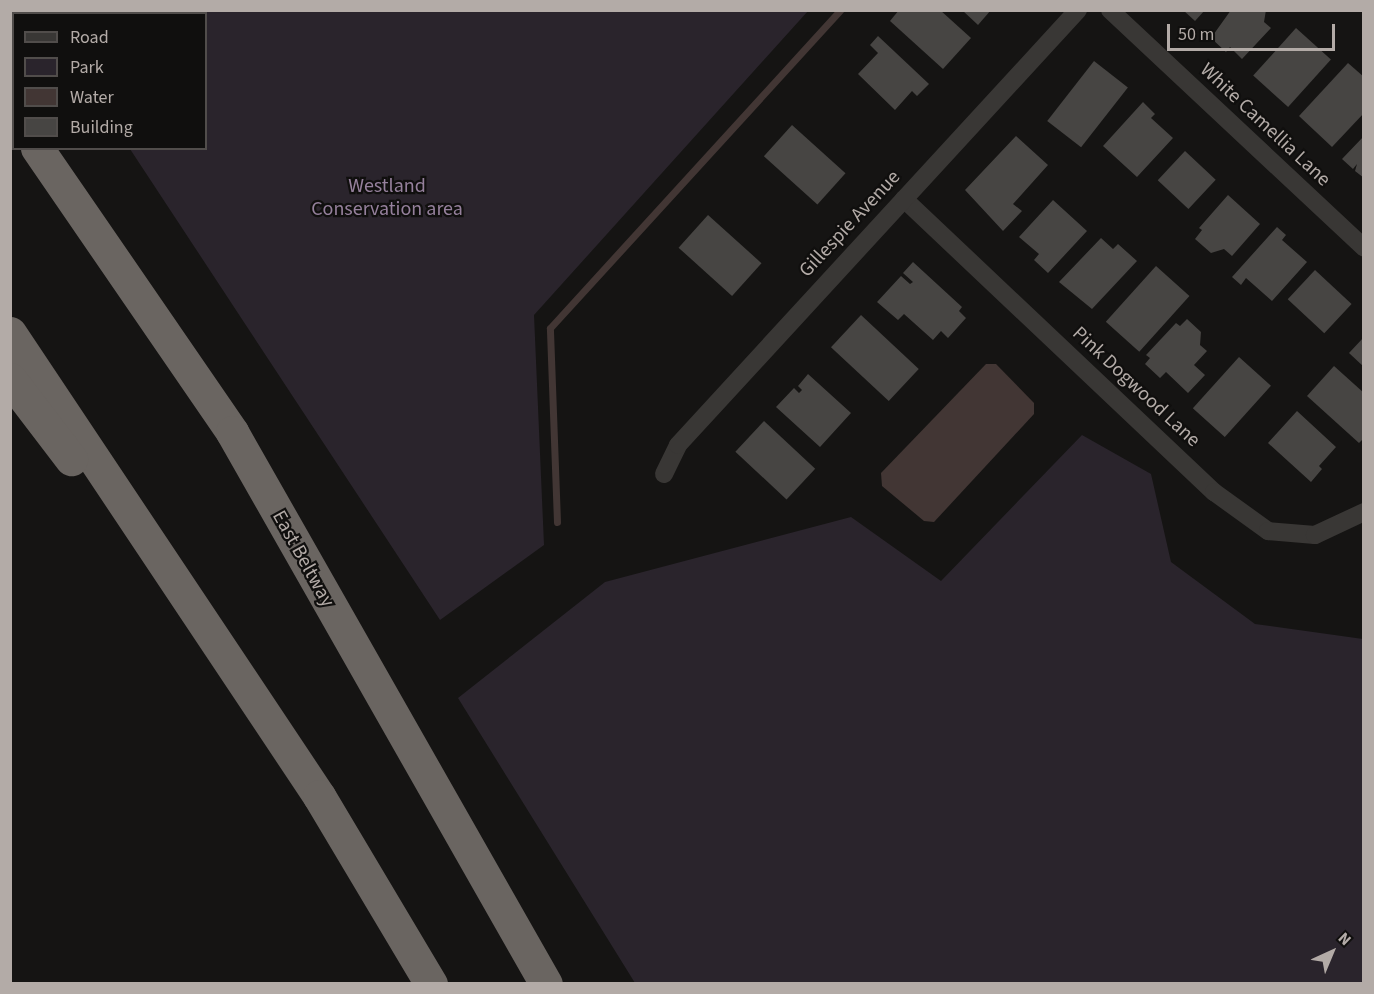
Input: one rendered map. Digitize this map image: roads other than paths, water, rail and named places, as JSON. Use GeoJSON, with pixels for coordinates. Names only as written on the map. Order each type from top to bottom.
{"type":"FeatureCollection","features":[{"type":"Feature","properties":{"kind":"highway","name":"East Beltway"},"geometry":{"type":"LineString","coordinates":[[38,150],[232,432],[546,984]]}},
{"type":"Feature","properties":{"kind":"highway"},"geometry":{"type":"LineString","coordinates":[[53,150],[232,432]]}},
{"type":"Feature","properties":{"kind":"highway"},"geometry":{"type":"LineString","coordinates":[[10,333],[201,616],[372,881],[431,984]]}},
{"type":"Feature","properties":{"kind":"highway"},"geometry":{"type":"LineString","coordinates":[[10,379],[125,530],[201,616]]}},
{"type":"Feature","properties":{"kind":"street","name":"Gillespie Avenue"},"geometry":{"type":"LineString","coordinates":[[664,474],[678,445],[1078,10]]}},
{"type":"Feature","properties":{"kind":"street","name":"White Camellia Lane"},"geometry":{"type":"LineString","coordinates":[[1110,10],[1364,248]]}},
{"type":"Feature","properties":{"kind":"street","name":"Pink Dogwood Lane"},"geometry":{"type":"LineString","coordinates":[[904,199],[1214,492],[1268,531],[1315,536],[1364,512]]}},
{"type":"Feature","properties":{"kind":"water"},"geometry":{"type":"Polygon","coordinates":[[[986,364],[996,364],[1034,403],[1034,414],[934,522],[924,521],[882,486],[881,473],[986,364]]]}},
{"type":"Feature","properties":{"kind":"waterway"},"geometry":{"type":"LineString","coordinates":[[557,522],[550,328],[840,10]]}},
{"type":"Feature","properties":{"kind":"park label","name":"Westland Conservation area"},"geometry":{"type":"Point","coordinates":[387,198]}}]}
